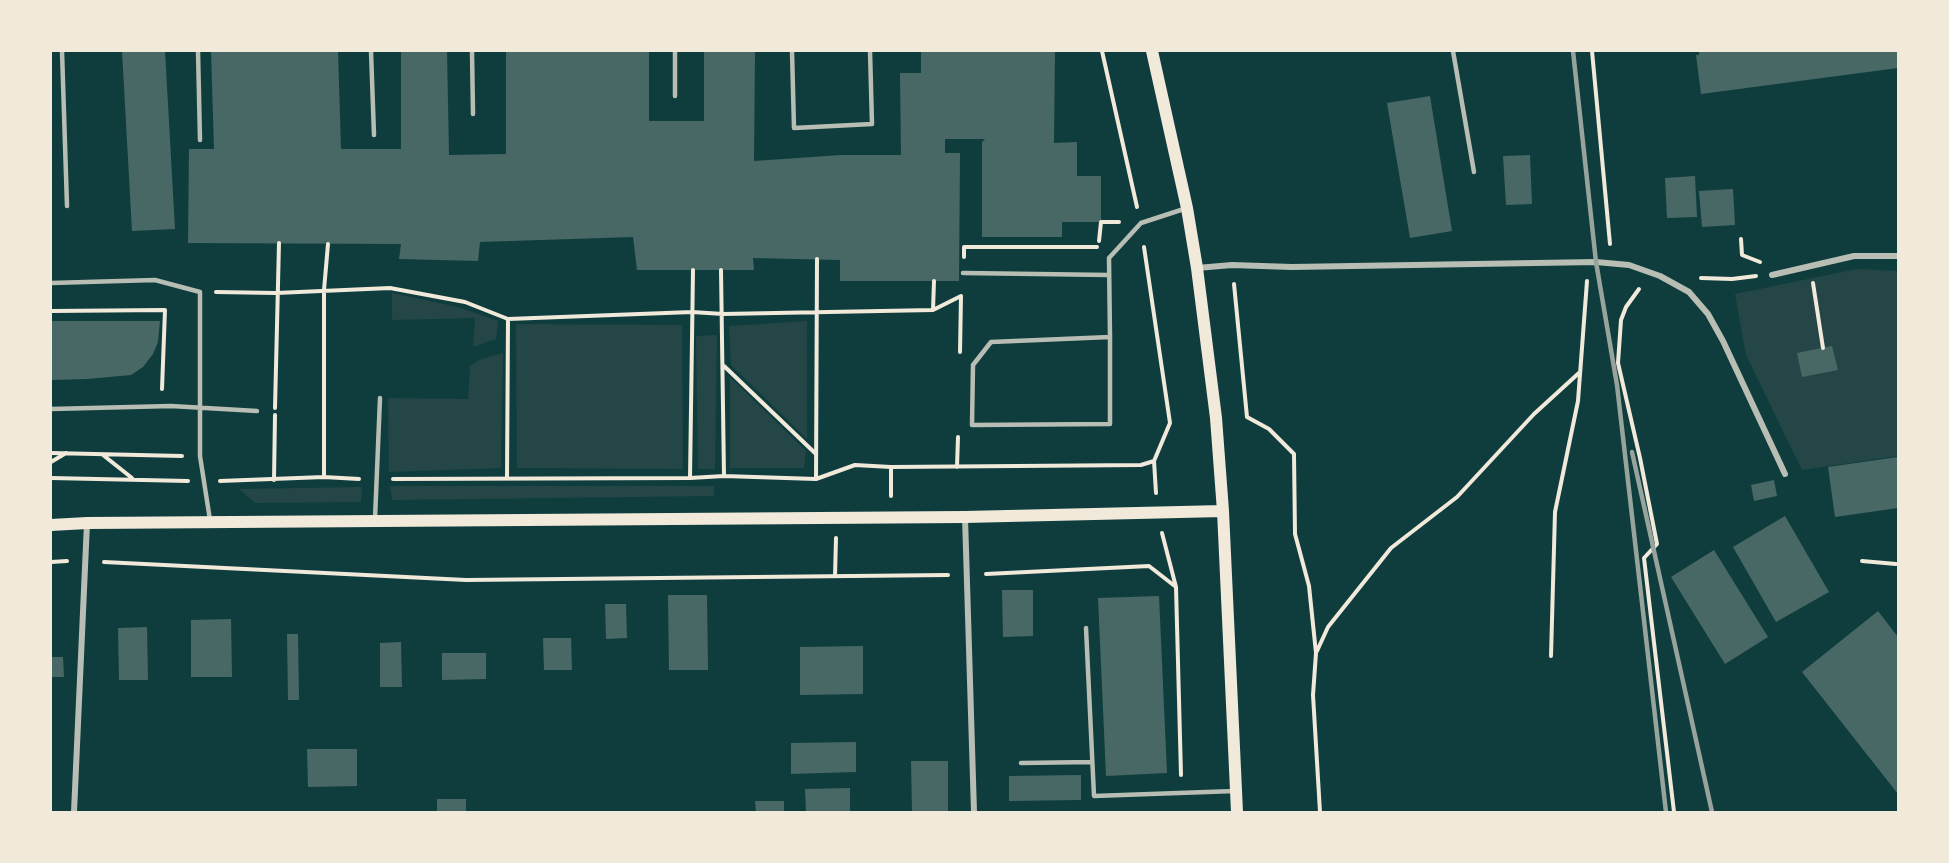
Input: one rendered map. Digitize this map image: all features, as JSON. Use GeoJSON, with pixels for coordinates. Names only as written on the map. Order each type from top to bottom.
{"type":"FeatureCollection","features":[{"type":"Feature","properties":{"kind":"main road"},"geometry":{"type":"LineString","coordinates":[[1152,51],[1187,208],[1216,418],[1223,511],[1237,812]]}},
{"type":"Feature","properties":{"kind":"main road"},"geometry":{"type":"LineString","coordinates":[[51,525],[891,518],[1223,511]]}},
{"type":"Feature","properties":{"kind":"street"},"geometry":{"type":"LineString","coordinates":[[1772,274],[1854,256],[1898,256]]}},
{"type":"Feature","properties":{"kind":"street"},"geometry":{"type":"LineString","coordinates":[[1197,268],[1232,265],[1292,267],[1596,262],[1629,265],[1660,276],[1689,292],[1708,314],[1723,340],[1785,474]]}},
{"type":"Feature","properties":{"kind":"street"},"geometry":{"type":"LineString","coordinates":[[965,517],[974,812]]}},
{"type":"Feature","properties":{"kind":"street"},"geometry":{"type":"LineString","coordinates":[[74,812],[87,523]]}},
{"type":"Feature","properties":{"kind":"lane"},"geometry":{"type":"LineString","coordinates":[[62,51],[67,206]]}},
{"type":"Feature","properties":{"kind":"lane"},"geometry":{"type":"LineString","coordinates":[[198,51],[200,140]]}},
{"type":"Feature","properties":{"kind":"lane"},"geometry":{"type":"LineString","coordinates":[[371,51],[374,135]]}},
{"type":"Feature","properties":{"kind":"lane"},"geometry":{"type":"LineString","coordinates":[[472,51],[473,114]]}},
{"type":"Feature","properties":{"kind":"lane"},"geometry":{"type":"LineString","coordinates":[[675,51],[675,96]]}},
{"type":"Feature","properties":{"kind":"lane"},"geometry":{"type":"LineString","coordinates":[[792,51],[794,128],[872,124],[870,51]]}},
{"type":"Feature","properties":{"kind":"lane"},"geometry":{"type":"LineString","coordinates":[[1453,51],[1474,172]]}},
{"type":"Feature","properties":{"kind":"lane"},"geometry":{"type":"LineString","coordinates":[[1110,337],[991,342],[974,366],[972,425],[1110,424],[1110,337],[1109,258],[1141,223],[1187,208]]}},
{"type":"Feature","properties":{"kind":"lane"},"geometry":{"type":"LineString","coordinates":[[963,273],[1109,274]]}},
{"type":"Feature","properties":{"kind":"lane"},"geometry":{"type":"LineString","coordinates":[[51,283],[155,280],[200,292],[200,456],[210,522]]}},
{"type":"Feature","properties":{"kind":"lane"},"geometry":{"type":"LineString","coordinates":[[375,521],[380,398]]}},
{"type":"Feature","properties":{"kind":"lane"},"geometry":{"type":"LineString","coordinates":[[51,409],[171,406],[257,411]]}},
{"type":"Feature","properties":{"kind":"lane"},"geometry":{"type":"LineString","coordinates":[[1086,628],[1094,796],[1237,791]]}},
{"type":"Feature","properties":{"kind":"lane"},"geometry":{"type":"LineString","coordinates":[[1021,763],[1092,762]]}},
{"type":"Feature","properties":{"kind":"path"},"geometry":{"type":"LineString","coordinates":[[51,478],[203,482],[324,477],[378,479],[724,476],[816,479],[855,465],[891,467],[1141,465],[1154,461],[1170,423],[1141,223],[1102,51]]}},
{"type":"Feature","properties":{"kind":"path"},"geometry":{"type":"LineString","coordinates":[[1592,51],[1611,264]]}},
{"type":"Feature","properties":{"kind":"path"},"geometry":{"type":"LineString","coordinates":[[960,353],[964,247],[1098,247],[1101,222],[1141,223]]}},
{"type":"Feature","properties":{"kind":"path"},"geometry":{"type":"LineString","coordinates":[[1741,239],[1742,255]]}},
{"type":"Feature","properties":{"kind":"path"},"geometry":{"type":"LineString","coordinates":[[274,480],[276,293],[279,243]]}},
{"type":"Feature","properties":{"kind":"path"},"geometry":{"type":"LineString","coordinates":[[324,477],[324,290],[327,244]]}},
{"type":"Feature","properties":{"kind":"path"},"geometry":{"type":"LineString","coordinates":[[816,479],[817,260]]}},
{"type":"Feature","properties":{"kind":"path"},"geometry":{"type":"LineString","coordinates":[[1232,265],[1247,417],[1269,429],[1294,454],[1295,534],[1309,586],[1316,653],[1313,696],[1320,812]]}},
{"type":"Feature","properties":{"kind":"path"},"geometry":{"type":"LineString","coordinates":[[1810,266],[1823,348]]}},
{"type":"Feature","properties":{"kind":"path"},"geometry":{"type":"LineString","coordinates":[[690,478],[693,270]]}},
{"type":"Feature","properties":{"kind":"path"},"geometry":{"type":"LineString","coordinates":[[721,270],[724,476]]}},
{"type":"Feature","properties":{"kind":"path"},"geometry":{"type":"LineString","coordinates":[[1551,656],[1555,512],[1578,401],[1588,271]]}},
{"type":"Feature","properties":{"kind":"path"},"geometry":{"type":"LineString","coordinates":[[933,310],[934,281]]}},
{"type":"Feature","properties":{"kind":"path"},"geometry":{"type":"LineString","coordinates":[[1643,283],[1626,307],[1622,320],[1618,363],[1657,544],[1644,558],[1674,812]]}},
{"type":"Feature","properties":{"kind":"path"},"geometry":{"type":"LineString","coordinates":[[200,292],[276,293],[390,288],[465,302],[508,319],[692,312],[723,314],[933,310],[961,296]]}},
{"type":"Feature","properties":{"kind":"path"},"geometry":{"type":"LineString","coordinates":[[51,311],[165,310],[162,390]]}},
{"type":"Feature","properties":{"kind":"path"},"geometry":{"type":"LineString","coordinates":[[507,478],[508,319]]}},
{"type":"Feature","properties":{"kind":"path"},"geometry":{"type":"LineString","coordinates":[[724,366],[817,455]]}},
{"type":"Feature","properties":{"kind":"path"},"geometry":{"type":"LineString","coordinates":[[1316,653],[1328,627],[1391,548],[1457,497],[1534,414],[1580,372]]}},
{"type":"Feature","properties":{"kind":"path"},"geometry":{"type":"LineString","coordinates":[[957,466],[958,432]]}},
{"type":"Feature","properties":{"kind":"path"},"geometry":{"type":"LineString","coordinates":[[51,453],[200,456]]}},
{"type":"Feature","properties":{"kind":"path"},"geometry":{"type":"LineString","coordinates":[[51,462],[66,453]]}},
{"type":"Feature","properties":{"kind":"path"},"geometry":{"type":"LineString","coordinates":[[103,455],[132,479]]}},
{"type":"Feature","properties":{"kind":"path"},"geometry":{"type":"LineString","coordinates":[[891,467],[891,518]]}},
{"type":"Feature","properties":{"kind":"path"},"geometry":{"type":"LineString","coordinates":[[835,576],[836,518]]}},
{"type":"Feature","properties":{"kind":"path"},"geometry":{"type":"LineString","coordinates":[[51,562],[84,561],[466,580],[968,574],[1149,566],[1176,587],[1182,792]]}},
{"type":"Feature","properties":{"kind":"path"},"geometry":{"type":"LineString","coordinates":[[1862,561],[1897,564]]}},
{"type":"Feature","properties":{"kind":"shaded area"},"geometry":{"type":"Polygon","coordinates":[[[1857,269],[1898,271],[1898,456],[1802,470],[1746,355],[1735,294],[1857,269]]]}},
{"type":"Feature","properties":{"kind":"shaded area"},"geometry":{"type":"Polygon","coordinates":[[[392,293],[458,307],[498,321],[496,339],[473,347],[475,318],[392,320],[392,293]]]}},
{"type":"Feature","properties":{"kind":"shaded area"},"geometry":{"type":"Polygon","coordinates":[[[807,321],[807,439],[731,365],[729,326],[807,321]]]}},
{"type":"Feature","properties":{"kind":"shaded area"},"geometry":{"type":"Polygon","coordinates":[[[516,324],[682,325],[683,469],[517,468],[516,324]]]}},
{"type":"Feature","properties":{"kind":"shaded area"},"geometry":{"type":"Polygon","coordinates":[[[717,335],[715,469],[698,469],[696,336],[717,335]]]}},
{"type":"Feature","properties":{"kind":"shaded area"},"geometry":{"type":"Polygon","coordinates":[[[503,353],[501,468],[389,472],[388,398],[468,399],[470,366],[479,360],[503,353]]]}},
{"type":"Feature","properties":{"kind":"shaded area"},"geometry":{"type":"Polygon","coordinates":[[[730,377],[806,451],[804,468],[730,468],[730,377]]]}},
{"type":"Feature","properties":{"kind":"shaded area"},"geometry":{"type":"Polygon","coordinates":[[[390,486],[714,486],[714,496],[392,500],[390,486]]]}},
{"type":"Feature","properties":{"kind":"shaded area"},"geometry":{"type":"Polygon","coordinates":[[[362,487],[361,502],[255,503],[239,489],[362,487]]]}},
{"type":"Feature","properties":{"kind":"building"},"geometry":{"type":"Polygon","coordinates":[[[122,51],[165,51],[175,229],[132,231],[122,51]]]}},
{"type":"Feature","properties":{"kind":"building"},"geometry":{"type":"Polygon","coordinates":[[[211,51],[338,51],[341,149],[401,149],[401,51],[447,51],[449,155],[506,154],[506,51],[649,51],[649,121],[704,121],[704,51],[755,51],[754,161],[841,155],[901,155],[900,73],[921,73],[921,51],[1055,51],[1054,143],[1077,142],[1077,176],[1101,176],[1101,222],[1062,222],[1062,237],[982,237],[982,142],[985,139],[945,139],[945,153],[960,153],[959,281],[840,281],[840,260],[753,258],[754,270],[637,270],[633,237],[480,242],[478,261],[399,259],[401,244],[188,243],[189,149],[214,149],[211,51]]]}},
{"type":"Feature","properties":{"kind":"building"},"geometry":{"type":"Polygon","coordinates":[[[1699,51],[1898,51],[1898,68],[1701,94],[1696,55],[1699,55],[1699,51]]]}},
{"type":"Feature","properties":{"kind":"building"},"geometry":{"type":"Polygon","coordinates":[[[1430,96],[1452,231],[1410,238],[1387,103],[1430,96]]]}},
{"type":"Feature","properties":{"kind":"building"},"geometry":{"type":"Polygon","coordinates":[[[1530,155],[1532,204],[1506,205],[1503,156],[1530,155]]]}},
{"type":"Feature","properties":{"kind":"building"},"geometry":{"type":"Polygon","coordinates":[[[1695,176],[1697,217],[1667,218],[1665,178],[1695,176]]]}},
{"type":"Feature","properties":{"kind":"building"},"geometry":{"type":"Polygon","coordinates":[[[1733,189],[1735,225],[1702,227],[1699,191],[1733,189]]]}},
{"type":"Feature","properties":{"kind":"building"},"geometry":{"type":"Polygon","coordinates":[[[51,321],[160,321],[158,342],[153,354],[143,367],[131,375],[51,380],[51,321]]]}},
{"type":"Feature","properties":{"kind":"building"},"geometry":{"type":"Polygon","coordinates":[[[1832,346],[1838,370],[1802,377],[1797,353],[1832,346]]]}},
{"type":"Feature","properties":{"kind":"building"},"geometry":{"type":"Polygon","coordinates":[[[1898,457],[1898,508],[1835,517],[1828,467],[1898,457]]]}},
{"type":"Feature","properties":{"kind":"building"},"geometry":{"type":"Polygon","coordinates":[[[1774,480],[1777,496],[1754,501],[1751,485],[1774,480]]]}},
{"type":"Feature","properties":{"kind":"building"},"geometry":{"type":"Polygon","coordinates":[[[1785,516],[1829,592],[1776,622],[1733,547],[1785,516]]]}},
{"type":"Feature","properties":{"kind":"building"},"geometry":{"type":"Polygon","coordinates":[[[1714,550],[1768,637],[1725,664],[1671,577],[1714,550]]]}},
{"type":"Feature","properties":{"kind":"building"},"geometry":{"type":"Polygon","coordinates":[[[1002,590],[1033,590],[1033,636],[1003,637],[1002,590]]]}},
{"type":"Feature","properties":{"kind":"building"},"geometry":{"type":"Polygon","coordinates":[[[668,595],[707,595],[708,670],[669,670],[668,595]]]}},
{"type":"Feature","properties":{"kind":"building"},"geometry":{"type":"Polygon","coordinates":[[[1159,596],[1167,773],[1106,776],[1098,598],[1159,596]]]}},
{"type":"Feature","properties":{"kind":"building"},"geometry":{"type":"Polygon","coordinates":[[[605,604],[626,604],[627,638],[606,639],[605,604]]]}},
{"type":"Feature","properties":{"kind":"building"},"geometry":{"type":"Polygon","coordinates":[[[1878,611],[1898,637],[1898,794],[1802,672],[1878,611]]]}},
{"type":"Feature","properties":{"kind":"building"},"geometry":{"type":"Polygon","coordinates":[[[231,619],[232,677],[191,677],[191,620],[231,619]]]}},
{"type":"Feature","properties":{"kind":"building"},"geometry":{"type":"Polygon","coordinates":[[[147,627],[148,680],[119,680],[118,628],[147,627]]]}},
{"type":"Feature","properties":{"kind":"building"},"geometry":{"type":"Polygon","coordinates":[[[287,634],[298,634],[299,700],[288,700],[287,634]]]}},
{"type":"Feature","properties":{"kind":"building"},"geometry":{"type":"Polygon","coordinates":[[[543,638],[571,638],[572,670],[544,670],[543,638]]]}},
{"type":"Feature","properties":{"kind":"building"},"geometry":{"type":"Polygon","coordinates":[[[401,642],[402,687],[380,687],[380,643],[401,642]]]}},
{"type":"Feature","properties":{"kind":"building"},"geometry":{"type":"Polygon","coordinates":[[[863,646],[863,694],[800,695],[800,647],[863,646]]]}},
{"type":"Feature","properties":{"kind":"building"},"geometry":{"type":"Polygon","coordinates":[[[442,653],[486,653],[486,679],[442,680],[442,653]]]}},
{"type":"Feature","properties":{"kind":"building"},"geometry":{"type":"Polygon","coordinates":[[[51,657],[63,657],[64,677],[51,677],[51,657]]]}},
{"type":"Feature","properties":{"kind":"building"},"geometry":{"type":"Polygon","coordinates":[[[856,742],[856,772],[791,774],[791,743],[856,742]]]}},
{"type":"Feature","properties":{"kind":"building"},"geometry":{"type":"Polygon","coordinates":[[[307,749],[357,749],[357,786],[308,787],[307,749]]]}},
{"type":"Feature","properties":{"kind":"building"},"geometry":{"type":"Polygon","coordinates":[[[911,761],[948,761],[948,812],[912,812],[911,761]]]}},
{"type":"Feature","properties":{"kind":"building"},"geometry":{"type":"Polygon","coordinates":[[[1081,775],[1081,800],[1009,801],[1009,776],[1081,775]]]}},
{"type":"Feature","properties":{"kind":"building"},"geometry":{"type":"Polygon","coordinates":[[[850,788],[850,812],[806,812],[805,789],[850,788]]]}},
{"type":"Feature","properties":{"kind":"building"},"geometry":{"type":"Polygon","coordinates":[[[437,799],[466,799],[466,812],[437,812],[437,799]]]}},
{"type":"Feature","properties":{"kind":"building"},"geometry":{"type":"Polygon","coordinates":[[[755,801],[784,801],[784,812],[756,812],[755,801]]]}},
{"type":"Feature","properties":{"kind":"railway"},"geometry":{"type":"LineString","coordinates":[[1573,51],[1596,262],[1617,385],[1666,812]]}},
{"type":"Feature","properties":{"kind":"railway"},"geometry":{"type":"LineString","coordinates":[[1632,452],[1712,812]]}}]}
